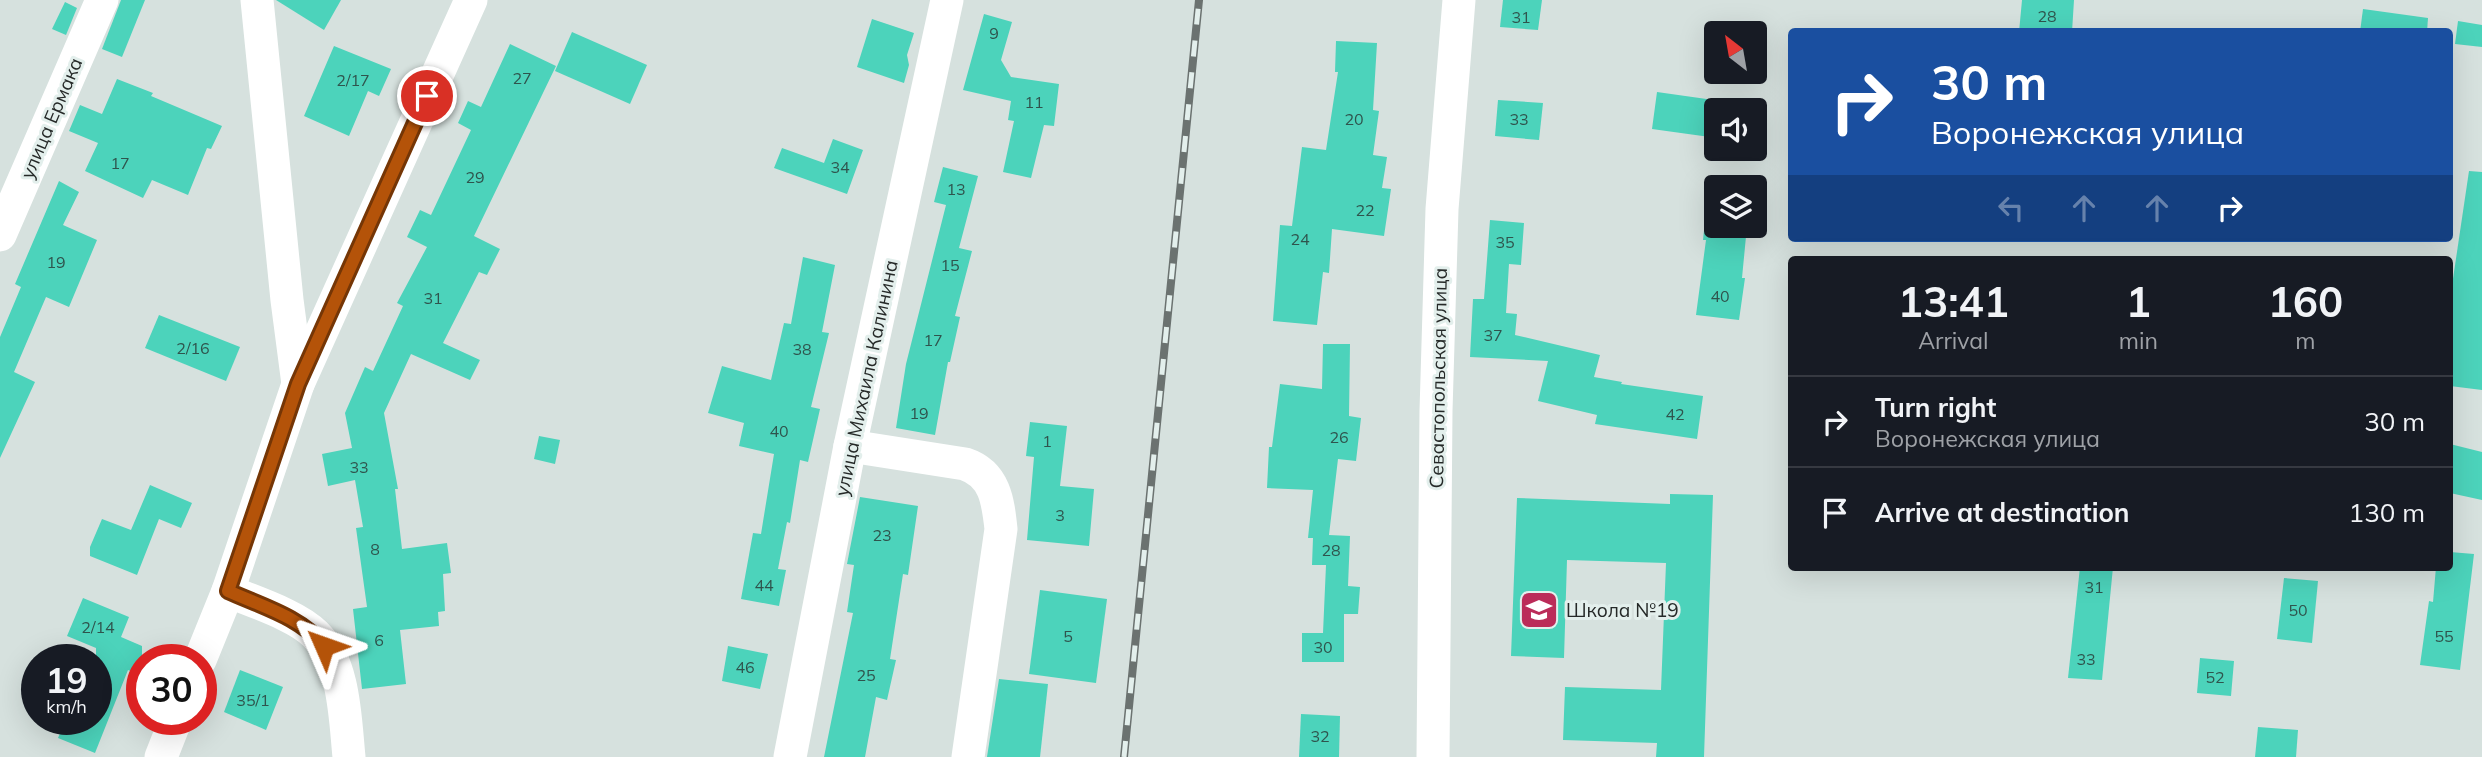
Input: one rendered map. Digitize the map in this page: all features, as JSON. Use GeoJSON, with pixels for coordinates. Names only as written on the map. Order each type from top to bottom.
{"type":"FeatureCollection","features":[{"type":"Feature","properties":{"kind":"street","name":"улица Ермака"},"geometry":{"type":"LineString","coordinates":[[0,235],[102,0]]}},
{"type":"Feature","properties":{"kind":"street"},"geometry":{"type":"LineString","coordinates":[[257,0],[298,384]]}},
{"type":"Feature","properties":{"kind":"street"},"geometry":{"type":"LineString","coordinates":[[206,644],[228,591],[298,384],[471,0]]}},
{"type":"Feature","properties":{"kind":"street","name":"улица Михаила Калинина"},"geometry":{"type":"LineString","coordinates":[[790,757],[850,446],[947,0]]}},
{"type":"Feature","properties":{"kind":"street","name":"Севастопольская улица"},"geometry":{"type":"LineString","coordinates":[[1433,757],[1436,411],[1442,223],[1460,0]]}},
{"type":"Feature","properties":{"kind":"street"},"geometry":{"type":"LineString","coordinates":[[850,446],[965,464],[976,468],[987,478],[995,492],[1001,529],[968,757]]}},
{"type":"Feature","properties":{"kind":"street"},"geometry":{"type":"LineString","coordinates":[[228,591],[299,623],[324,646],[339,684],[349,757]]}},
{"type":"Feature","properties":{"kind":"street"},"geometry":{"type":"LineString","coordinates":[[161,757],[170,735]]}},
{"type":"Feature","properties":{"kind":"building"},"geometry":{"type":"Polygon","coordinates":[[[121,0],[145,0],[122,57],[102,49],[121,0]]]}},
{"type":"Feature","properties":{"kind":"building"},"geometry":{"type":"Polygon","coordinates":[[[276,0],[341,0],[324,30],[276,0]]]}},
{"type":"Feature","properties":{"kind":"building"},"geometry":{"type":"Polygon","coordinates":[[[1503,0],[1542,0],[1538,30],[1500,27],[1503,0]]]}},
{"type":"Feature","properties":{"kind":"building"},"geometry":{"type":"Polygon","coordinates":[[[2022,0],[2074,0],[2072,28],[2019,28],[2022,0]]]}},
{"type":"Feature","properties":{"kind":"building"},"geometry":{"type":"Polygon","coordinates":[[[65,2],[77,8],[66,35],[52,29],[65,2]]]}},
{"type":"Feature","properties":{"kind":"building"},"geometry":{"type":"Polygon","coordinates":[[[2363,9],[2428,18],[2427,28],[2361,28],[2363,9]]]}},
{"type":"Feature","properties":{"kind":"building"},"geometry":{"type":"Polygon","coordinates":[[[984,14],[1012,22],[1001,60],[1011,77],[1059,84],[1054,126],[1044,125],[1031,178],[1003,172],[1014,121],[1008,120],[1011,101],[963,90],[984,14]]]}},
{"type":"Feature","properties":{"kind":"building"},"geometry":{"type":"Polygon","coordinates":[[[872,19],[914,33],[907,55],[909,65],[904,83],[857,67],[872,19]]]}},
{"type":"Feature","properties":{"kind":"building"},"geometry":{"type":"Polygon","coordinates":[[[2458,21],[2482,25],[2482,47],[2455,44],[2458,21]]]}},
{"type":"Feature","properties":{"kind":"building"},"geometry":{"type":"Polygon","coordinates":[[[572,32],[647,65],[630,104],[555,71],[572,32]]]}},
{"type":"Feature","properties":{"kind":"building"},"geometry":{"type":"Polygon","coordinates":[[[1336,41],[1377,43],[1373,110],[1379,111],[1373,155],[1387,157],[1382,188],[1391,189],[1384,236],[1332,229],[1329,273],[1323,272],[1317,325],[1273,321],[1280,225],[1292,226],[1302,147],[1326,150],[1338,72],[1335,72],[1336,41]]]}},
{"type":"Feature","properties":{"kind":"building"},"geometry":{"type":"Polygon","coordinates":[[[510,44],[556,66],[474,236],[500,249],[487,275],[479,272],[443,343],[480,360],[470,380],[411,354],[384,413],[398,489],[395,489],[402,549],[447,543],[451,573],[443,574],[445,611],[438,612],[439,626],[400,630],[406,684],[362,689],[353,609],[367,607],[356,528],[363,527],[355,480],[328,486],[322,454],[352,448],[345,413],[365,367],[373,371],[403,306],[397,303],[427,247],[407,237],[420,210],[431,215],[471,130],[458,123],[468,101],[481,107],[510,44]]]}},
{"type":"Feature","properties":{"kind":"building"},"geometry":{"type":"Polygon","coordinates":[[[334,46],[391,69],[379,96],[368,91],[349,136],[304,116],[334,46]]]}},
{"type":"Feature","properties":{"kind":"building"},"geometry":{"type":"Polygon","coordinates":[[[117,79],[222,126],[211,149],[207,148],[188,195],[152,180],[143,198],[85,171],[98,143],[69,131],[80,105],[102,114],[117,79]]]}},
{"type":"Feature","properties":{"kind":"building"},"geometry":{"type":"Polygon","coordinates":[[[1657,92],[1704,99],[1704,136],[1652,129],[1657,92]]]}},
{"type":"Feature","properties":{"kind":"building"},"geometry":{"type":"Polygon","coordinates":[[[1498,100],[1543,103],[1539,140],[1495,136],[1498,100]]]}},
{"type":"Feature","properties":{"kind":"building"},"geometry":{"type":"Polygon","coordinates":[[[833,139],[863,150],[847,194],[774,168],[782,148],[824,163],[833,139]]]}},
{"type":"Feature","properties":{"kind":"building"},"geometry":{"type":"Polygon","coordinates":[[[943,167],[978,176],[959,248],[972,251],[955,316],[960,317],[948,362],[935,435],[896,428],[906,364],[946,205],[934,202],[943,167]]]}},
{"type":"Feature","properties":{"kind":"building"},"geometry":{"type":"Polygon","coordinates":[[[2469,171],[2482,172],[2482,390],[2453,386],[2453,279],[2469,171]]]}},
{"type":"Feature","properties":{"kind":"building"},"geometry":{"type":"Polygon","coordinates":[[[59,181],[79,192],[63,225],[97,240],[69,307],[46,297],[14,372],[35,382],[0,458],[0,337],[21,287],[15,284],[59,181]]]}},
{"type":"Feature","properties":{"kind":"building"},"geometry":{"type":"Polygon","coordinates":[[[1490,220],[1524,223],[1521,265],[1509,264],[1506,313],[1517,314],[1515,335],[1600,355],[1594,377],[1622,382],[1621,384],[1703,396],[1697,439],[1595,424],[1597,415],[1538,401],[1548,361],[1470,357],[1473,299],[1484,299],[1490,220]]]}},
{"type":"Feature","properties":{"kind":"building"},"geometry":{"type":"Polygon","coordinates":[[[1704,230],[1704,238],[1746,238],[1742,278],[1745,278],[1739,320],[1696,315],[1706,240],[1703,240],[1704,230]]]}},
{"type":"Feature","properties":{"kind":"building"},"geometry":{"type":"Polygon","coordinates":[[[803,257],[835,265],[822,332],[829,333],[811,407],[820,409],[808,462],[800,460],[790,523],[787,522],[778,569],[786,570],[779,606],[741,599],[753,533],[761,534],[774,454],[739,446],[744,423],[708,413],[722,366],[771,380],[784,323],[791,324],[803,257]]]}},
{"type":"Feature","properties":{"kind":"building"},"geometry":{"type":"Polygon","coordinates":[[[159,315],[240,347],[226,381],[145,348],[159,315]]]}},
{"type":"Feature","properties":{"kind":"building"},"geometry":{"type":"Polygon","coordinates":[[[1323,344],[1350,344],[1349,416],[1361,418],[1356,461],[1338,459],[1329,535],[1350,536],[1348,586],[1360,587],[1358,614],[1344,614],[1344,662],[1302,662],[1302,633],[1323,633],[1326,565],[1312,565],[1313,538],[1308,538],[1313,490],[1267,488],[1269,447],[1272,447],[1280,384],[1322,389],[1323,344]]]}},
{"type":"Feature","properties":{"kind":"building"},"geometry":{"type":"Polygon","coordinates":[[[1030,422],[1067,426],[1060,486],[1094,489],[1089,546],[1027,540],[1034,457],[1026,456],[1030,422]]]}},
{"type":"Feature","properties":{"kind":"building"},"geometry":{"type":"Polygon","coordinates":[[[539,436],[560,440],[555,464],[534,459],[539,436]]]}},
{"type":"Feature","properties":{"kind":"building"},"geometry":{"type":"Polygon","coordinates":[[[2453,445],[2482,452],[2482,500],[2453,494],[2453,445]]]}},
{"type":"Feature","properties":{"kind":"building"},"geometry":{"type":"Polygon","coordinates":[[[150,485],[192,503],[181,528],[159,519],[137,575],[90,556],[90,547],[102,519],[131,530],[150,485]]]}},
{"type":"Feature","properties":{"kind":"building","name":"Школа №19"},"geometry":{"type":"Polygon","coordinates":[[[1670,494],[1713,495],[1704,757],[1656,757],[1657,743],[1563,740],[1565,687],[1661,690],[1666,563],[1567,560],[1564,658],[1511,656],[1517,498],[1670,504],[1670,494]]]}},
{"type":"Feature","properties":{"kind":"building"},"geometry":{"type":"Polygon","coordinates":[[[860,497],[918,506],[908,575],[903,574],[890,659],[896,660],[887,700],[876,697],[865,757],[824,757],[853,613],[847,612],[854,565],[847,564],[860,497]]]}},
{"type":"Feature","properties":{"kind":"building"},"geometry":{"type":"Polygon","coordinates":[[[2453,552],[2474,554],[2460,670],[2420,665],[2429,601],[2433,602],[2436,571],[2453,571],[2453,552]]]}},
{"type":"Feature","properties":{"kind":"building"},"geometry":{"type":"Polygon","coordinates":[[[2080,571],[2113,571],[2102,680],[2068,678],[2080,571]]]}},
{"type":"Feature","properties":{"kind":"building"},"geometry":{"type":"Polygon","coordinates":[[[2284,578],[2318,581],[2312,643],[2277,639],[2284,578]]]}},
{"type":"Feature","properties":{"kind":"building"},"geometry":{"type":"Polygon","coordinates":[[[1040,590],[1107,599],[1096,683],[1029,674],[1040,590]]]}},
{"type":"Feature","properties":{"kind":"building"},"geometry":{"type":"Polygon","coordinates":[[[83,598],[129,617],[121,637],[137,644],[126,644],[126,675],[112,710],[112,644],[86,644],[67,636],[83,598]]]}},
{"type":"Feature","properties":{"kind":"building"},"geometry":{"type":"Polygon","coordinates":[[[728,646],[768,654],[760,689],[722,681],[728,646]]]}},
{"type":"Feature","properties":{"kind":"building"},"geometry":{"type":"Polygon","coordinates":[[[2200,658],[2234,661],[2231,696],[2197,693],[2200,658]]]}},
{"type":"Feature","properties":{"kind":"building"},"geometry":{"type":"Polygon","coordinates":[[[240,670],[283,687],[266,730],[224,712],[240,670]]]}},
{"type":"Feature","properties":{"kind":"building"},"geometry":{"type":"Polygon","coordinates":[[[999,679],[1048,684],[1040,757],[987,757],[999,679]]]}},
{"type":"Feature","properties":{"kind":"building"},"geometry":{"type":"Polygon","coordinates":[[[1301,714],[1340,716],[1339,757],[1299,757],[1301,714]]]}},
{"type":"Feature","properties":{"kind":"building"},"geometry":{"type":"Polygon","coordinates":[[[2258,727],[2298,730],[2296,757],[2255,757],[2258,727]]]}},
{"type":"Feature","properties":{"kind":"building"},"geometry":{"type":"Polygon","coordinates":[[[59,735],[102,735],[95,753],[58,738],[59,735]]]}},
{"type":"Feature","properties":{"kind":"railway"},"geometry":{"type":"LineString","coordinates":[[1124,757],[1199,0]]}},
{"type":"Feature","properties":{"kind":"place","name":"Школа №19"},"geometry":{"type":"Point","coordinates":[1539,610]}},
{"type":"Feature","properties":{"kind":"route"},"geometry":{"type":"LineString","coordinates":[[324,646],[299,623],[228,591],[298,384],[427,96]]}}]}
